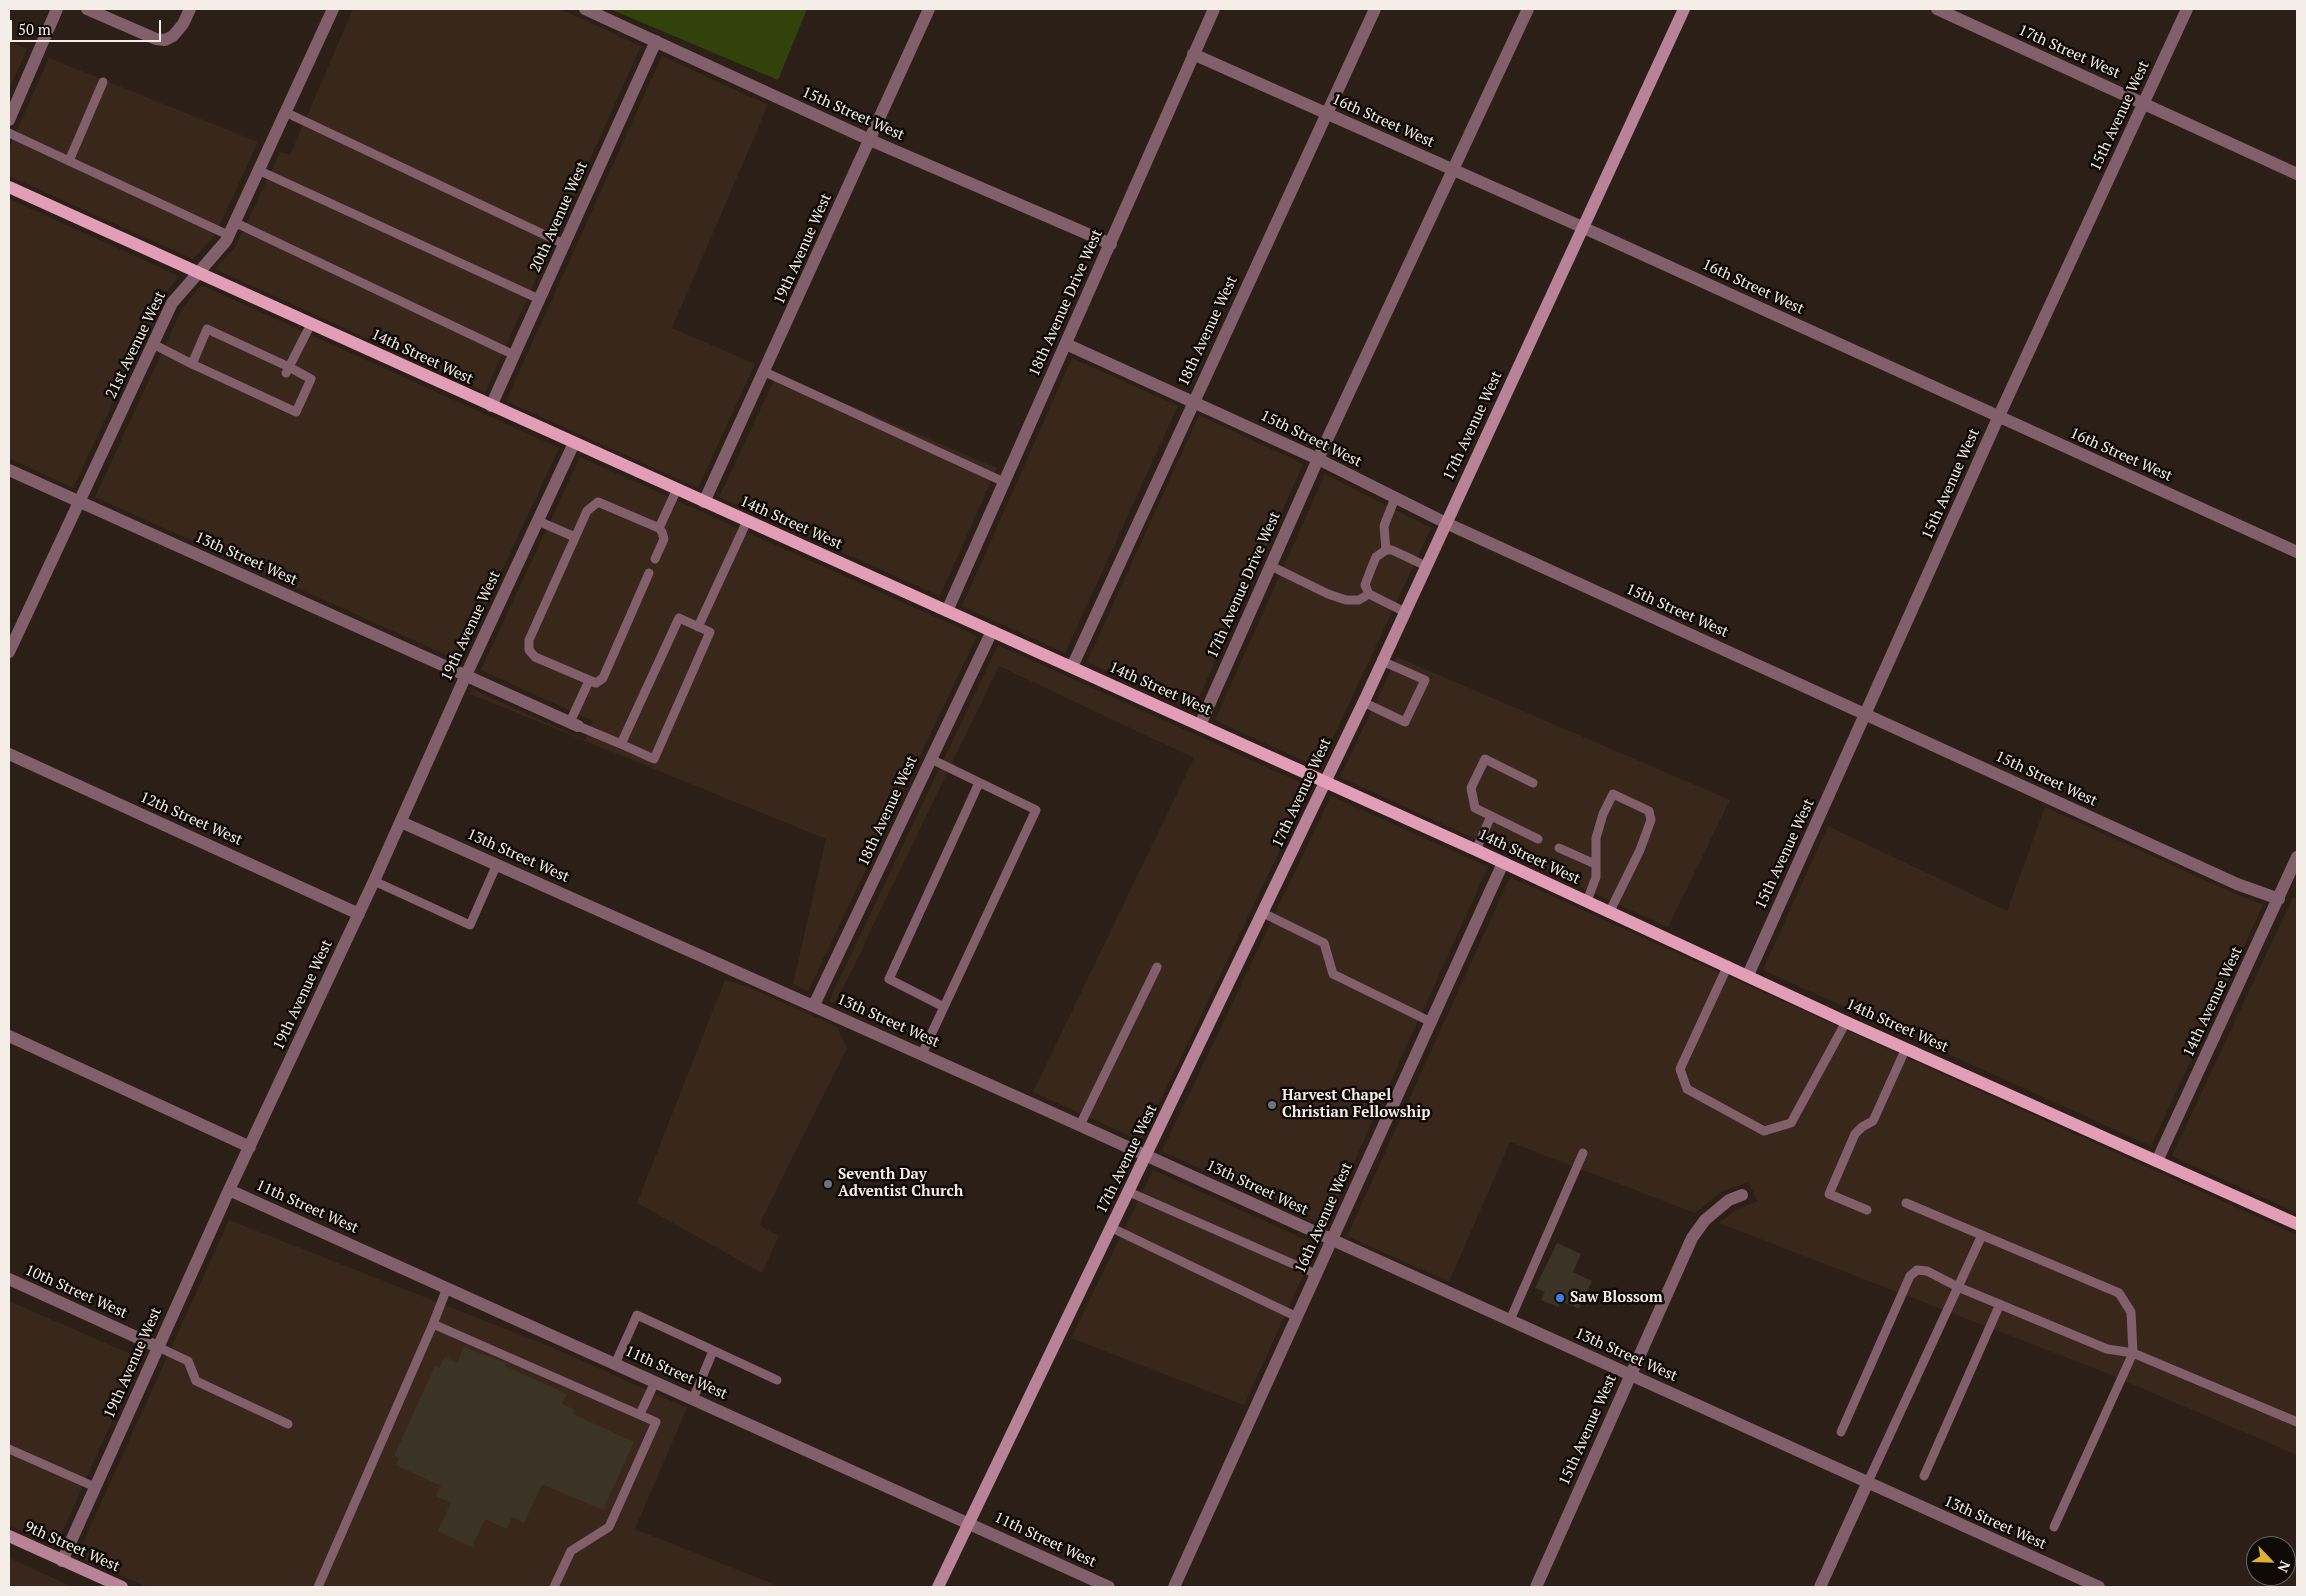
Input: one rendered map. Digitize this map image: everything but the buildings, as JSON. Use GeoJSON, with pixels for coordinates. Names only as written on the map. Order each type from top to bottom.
{"type":"FeatureCollection","features":[{"type":"Feature","properties":{"kind":"main road","name":"14th Street West"},"geometry":{"type":"LineString","coordinates":[[9,187],[1476,850],[1846,1022],[2297,1224]]}},
{"type":"Feature","properties":{"kind":"street"},"geometry":{"type":"LineString","coordinates":[[9,120],[57,9]]}},
{"type":"Feature","properties":{"kind":"street"},"geometry":{"type":"LineString","coordinates":[[87,9],[156,39],[165,40],[173,36],[183,24],[190,9]]}},
{"type":"Feature","properties":{"kind":"street","name":"21st Avenue West"},"geometry":{"type":"LineString","coordinates":[[9,652],[172,303],[197,272],[226,241],[333,9]]}},
{"type":"Feature","properties":{"kind":"street","name":"15th Street West"},"geometry":{"type":"LineString","coordinates":[[585,9],[870,140],[1111,244]]}},
{"type":"Feature","properties":{"kind":"street","name":"19th Avenue West"},"geometry":{"type":"LineString","coordinates":[[704,502],[765,372],[929,9]]}},
{"type":"Feature","properties":{"kind":"street","name":"18th Avenue Drive West"},"geometry":{"type":"LineString","coordinates":[[947,610],[1214,9]]}},
{"type":"Feature","properties":{"kind":"street","name":"18th Avenue West"},"geometry":{"type":"LineString","coordinates":[[1072,667],[1375,9]]}},
{"type":"Feature","properties":{"kind":"street","name":"17th Avenue Drive West"},"geometry":{"type":"LineString","coordinates":[[1200,725],[1318,459],[1528,9]]}},
{"type":"Feature","properties":{"kind":"street","name":"17th Avenue West"},"geometry":{"type":"LineString","coordinates":[[938,1587],[1363,702],[1684,9]]}},
{"type":"Feature","properties":{"kind":"street","name":"17th Street West"},"geometry":{"type":"LineString","coordinates":[[1937,9],[2297,174]]}},
{"type":"Feature","properties":{"kind":"street","name":"15th Avenue West"},"geometry":{"type":"LineString","coordinates":[[1748,975],[1998,418],[2187,9]]}},
{"type":"Feature","properties":{"kind":"street","name":"20th Avenue West"},"geometry":{"type":"LineString","coordinates":[[491,406],[656,41]]}},
{"type":"Feature","properties":{"kind":"street","name":"16th Street West"},"geometry":{"type":"LineString","coordinates":[[1193,54],[1582,227],[1998,418],[2297,552]]}},
{"type":"Feature","properties":{"kind":"street","name":"15th Street West"},"geometry":{"type":"LineString","coordinates":[[1066,344],[1318,459],[1446,523],[2237,884],[2279,899]]}},
{"type":"Feature","properties":{"kind":"street","name":"19th Avenue West"},"geometry":{"type":"LineString","coordinates":[[62,1560],[229,1190],[359,914],[466,675],[574,443]]}},
{"type":"Feature","properties":{"kind":"street","name":"13th Street West"},"geometry":{"type":"LineString","coordinates":[[9,470],[574,724]]}},
{"type":"Feature","properties":{"kind":"street","name":"18th Avenue West"},"geometry":{"type":"LineString","coordinates":[[814,1005],[992,631]]}},
{"type":"Feature","properties":{"kind":"street","name":"12th Street West"},"geometry":{"type":"LineString","coordinates":[[9,754],[359,914]]}},
{"type":"Feature","properties":{"kind":"street","name":"13th Street West"},"geometry":{"type":"LineString","coordinates":[[401,822],[1147,1155],[1332,1241],[2098,1587]]}},
{"type":"Feature","properties":{"kind":"street","name":"14th Avenue West"},"geometry":{"type":"LineString","coordinates":[[2157,1161],[2279,899],[2292,885],[2297,857]]}},
{"type":"Feature","properties":{"kind":"street","name":"16th Avenue West"},"geometry":{"type":"LineString","coordinates":[[1174,1587],[1503,863]]}},
{"type":"Feature","properties":{"kind":"street"},"geometry":{"type":"LineString","coordinates":[[9,1036],[250,1147]]}},
{"type":"Feature","properties":{"kind":"street","name":"11th Street West"},"geometry":{"type":"LineString","coordinates":[[229,1190],[1109,1587]]}},
{"type":"Feature","properties":{"kind":"street","name":"15th Avenue West"},"geometry":{"type":"LineString","coordinates":[[1536,1587],[1692,1238],[1705,1220],[1729,1200],[1742,1195]]}},
{"type":"Feature","properties":{"kind":"street","name":"10th Street West"},"geometry":{"type":"LineString","coordinates":[[9,1280],[158,1346]]}},
{"type":"Feature","properties":{"kind":"street"},"geometry":{"type":"LineString","coordinates":[[1820,1587],[1867,1484]]}},
{"type":"Feature","properties":{"kind":"street","name":"9th Street West"},"geometry":{"type":"LineString","coordinates":[[9,1536],[122,1587]]}},
{"type":"Feature","properties":{"kind":"lane"},"geometry":{"type":"LineString","coordinates":[[69,160],[103,82]]}},
{"type":"Feature","properties":{"kind":"lane"},"geometry":{"type":"LineString","coordinates":[[285,112],[564,244]]}},
{"type":"Feature","properties":{"kind":"lane"},"geometry":{"type":"LineString","coordinates":[[9,133],[228,235]]}},
{"type":"Feature","properties":{"kind":"lane"},"geometry":{"type":"LineString","coordinates":[[258,170],[539,300]]}},
{"type":"Feature","properties":{"kind":"lane"},"geometry":{"type":"LineString","coordinates":[[234,222],[514,354]]}},
{"type":"Feature","properties":{"kind":"lane"},"geometry":{"type":"LineString","coordinates":[[287,370],[312,324]]}},
{"type":"Feature","properties":{"kind":"lane"},"geometry":{"type":"LineString","coordinates":[[153,344],[192,364],[221,374],[275,398],[296,412],[311,379],[234,346],[207,329],[192,364]]}},
{"type":"Feature","properties":{"kind":"lane"},"geometry":{"type":"LineString","coordinates":[[765,372],[1004,482]]}},
{"type":"Feature","properties":{"kind":"lane"},"geometry":{"type":"LineString","coordinates":[[659,528],[677,489]]}},
{"type":"Feature","properties":{"kind":"lane"},"geometry":{"type":"LineString","coordinates":[[1386,550],[1384,526],[1395,498]]}},
{"type":"Feature","properties":{"kind":"lane"},"geometry":{"type":"LineString","coordinates":[[649,573],[603,678],[596,683],[534,657],[529,650],[529,640],[587,510],[598,502],[659,528],[664,539],[655,560]]}},
{"type":"Feature","properties":{"kind":"lane"},"geometry":{"type":"LineString","coordinates":[[538,521],[575,537]]}},
{"type":"Feature","properties":{"kind":"lane"},"geometry":{"type":"LineString","coordinates":[[698,626],[747,521]]}},
{"type":"Feature","properties":{"kind":"lane"},"geometry":{"type":"LineString","coordinates":[[1405,612],[1369,594],[1365,585],[1370,568],[1376,557],[1386,550],[1392,550],[1426,566]]}},
{"type":"Feature","properties":{"kind":"lane"},"geometry":{"type":"LineString","coordinates":[[1271,566],[1328,594],[1346,600],[1359,600],[1369,594]]}},
{"type":"Feature","properties":{"kind":"lane"},"geometry":{"type":"LineString","coordinates":[[588,681],[574,724],[654,759],[710,632],[680,618],[622,744]]}},
{"type":"Feature","properties":{"kind":"lane"},"geometry":{"type":"LineString","coordinates":[[1363,702],[1406,722],[1425,680],[1382,661]]}},
{"type":"Feature","properties":{"kind":"lane"},"geometry":{"type":"LineString","coordinates":[[922,1054],[1036,810],[931,759]]}},
{"type":"Feature","properties":{"kind":"lane"},"geometry":{"type":"LineString","coordinates":[[1533,783],[1484,759],[1471,788],[1475,808],[1538,838]]}},
{"type":"Feature","properties":{"kind":"lane"},"geometry":{"type":"LineString","coordinates":[[944,1007],[889,979],[979,783]]}},
{"type":"Feature","properties":{"kind":"lane"},"geometry":{"type":"LineString","coordinates":[[1587,901],[1596,877],[1596,838],[1603,814],[1613,794],[1649,810],[1651,820],[1640,850],[1610,911]]}},
{"type":"Feature","properties":{"kind":"lane"},"geometry":{"type":"LineString","coordinates":[[1476,850],[1491,816]]}},
{"type":"Feature","properties":{"kind":"lane"},"geometry":{"type":"LineString","coordinates":[[1559,848],[1595,864]]}},
{"type":"Feature","properties":{"kind":"lane"},"geometry":{"type":"LineString","coordinates":[[374,881],[470,925],[497,864]]}},
{"type":"Feature","properties":{"kind":"lane"},"geometry":{"type":"LineString","coordinates":[[1263,913],[1324,943],[1332,974],[1431,1022]]}},
{"type":"Feature","properties":{"kind":"lane"},"geometry":{"type":"LineString","coordinates":[[1728,966],[1680,1069],[1687,1089],[1764,1132],[1791,1123],[1846,1022]]}},
{"type":"Feature","properties":{"kind":"lane"},"geometry":{"type":"LineString","coordinates":[[1080,1125],[1157,967]]}},
{"type":"Feature","properties":{"kind":"lane"},"geometry":{"type":"LineString","coordinates":[[1867,1210],[1830,1194],[1855,1134],[1862,1126],[1872,1121],[1906,1048]]}},
{"type":"Feature","properties":{"kind":"lane"},"geometry":{"type":"LineString","coordinates":[[1510,1320],[1583,1153]]}},
{"type":"Feature","properties":{"kind":"lane"},"geometry":{"type":"LineString","coordinates":[[1129,1192],[1316,1274]]}},
{"type":"Feature","properties":{"kind":"lane"},"geometry":{"type":"LineString","coordinates":[[1906,1203],[2119,1293],[2131,1312],[2133,1353],[2054,1527]]}},
{"type":"Feature","properties":{"kind":"lane"},"geometry":{"type":"LineString","coordinates":[[1112,1228],[1228,1281],[1297,1317]]}},
{"type":"Feature","properties":{"kind":"lane"},"geometry":{"type":"LineString","coordinates":[[1867,1484],[1982,1235]]}},
{"type":"Feature","properties":{"kind":"lane"},"geometry":{"type":"LineString","coordinates":[[1841,1432],[1910,1276],[1917,1270],[1927,1271],[1958,1287],[2107,1349],[2133,1353],[2297,1422]]}},
{"type":"Feature","properties":{"kind":"lane"},"geometry":{"type":"LineString","coordinates":[[318,1587],[447,1288]]}},
{"type":"Feature","properties":{"kind":"lane"},"geometry":{"type":"LineString","coordinates":[[1924,1476],[2000,1304]]}},
{"type":"Feature","properties":{"kind":"lane"},"geometry":{"type":"LineString","coordinates":[[615,1364],[637,1315],[777,1380]]}},
{"type":"Feature","properties":{"kind":"lane"},"geometry":{"type":"LineString","coordinates":[[433,1324],[656,1422],[609,1527],[571,1551],[554,1587]]}},
{"type":"Feature","properties":{"kind":"lane"},"geometry":{"type":"LineString","coordinates":[[158,1346],[188,1361],[196,1381],[288,1424]]}},
{"type":"Feature","properties":{"kind":"lane"},"geometry":{"type":"LineString","coordinates":[[692,1399],[713,1351]]}},
{"type":"Feature","properties":{"kind":"lane"},"geometry":{"type":"LineString","coordinates":[[640,1414],[655,1382]]}},
{"type":"Feature","properties":{"kind":"lane"},"geometry":{"type":"LineString","coordinates":[[9,1449],[95,1487]]}},
{"type":"Feature","properties":{"kind":"shaded area"},"geometry":{"type":"Polygon","coordinates":[[[353,9],[560,9],[641,46],[485,392],[215,269],[236,246],[280,152],[290,155],[353,9]]]}},
{"type":"Feature","properties":{"kind":"shaded area"},"geometry":{"type":"Polygon","coordinates":[[[9,41],[27,49],[9,90],[9,41]]]}},
{"type":"Feature","properties":{"kind":"shaded area"},"geometry":{"type":"Polygon","coordinates":[[[662,56],[768,105],[672,328],[755,364],[698,488],[506,401],[662,56]]]}},
{"type":"Feature","properties":{"kind":"shaded area"},"geometry":{"type":"Polygon","coordinates":[[[49,58],[258,142],[215,235],[193,259],[9,176],[9,148],[49,58]]]}},
{"type":"Feature","properties":{"kind":"shaded area"},"geometry":{"type":"Polygon","coordinates":[[[9,199],[179,276],[162,298],[73,488],[9,458],[9,199]]]}},
{"type":"Feature","properties":{"kind":"shaded area"},"geometry":{"type":"Polygon","coordinates":[[[201,285],[559,448],[460,661],[95,497],[182,309],[201,285]]]}},
{"type":"Feature","properties":{"kind":"shaded area"},"geometry":{"type":"Polygon","coordinates":[[[1072,358],[1178,406],[1065,653],[962,606],[1072,358]]]}},
{"type":"Feature","properties":{"kind":"shaded area"},"geometry":{"type":"Polygon","coordinates":[[[777,374],[997,468],[940,596],[719,497],[777,374]]]}},
{"type":"Feature","properties":{"kind":"shaded area"},"geometry":{"type":"Polygon","coordinates":[[[1199,415],[1303,464],[1193,711],[1087,662],[1199,415]]]}},
{"type":"Feature","properties":{"kind":"shaded area"},"geometry":{"type":"Polygon","coordinates":[[[580,457],[977,636],[808,991],[793,984],[826,839],[470,694],[472,689],[585,740],[593,721],[481,670],[580,457]]]}},
{"type":"Feature","properties":{"kind":"shaded area"},"geometry":{"type":"Polygon","coordinates":[[[1325,474],[1431,528],[1319,768],[1215,720],[1325,474]]]}},
{"type":"Feature","properties":{"kind":"shaded area"},"geometry":{"type":"Polygon","coordinates":[[[998,645],[1310,787],[1141,1141],[1033,1092],[1194,758],[999,666],[865,945],[835,1003],[829,1001],[998,645]]]}},
{"type":"Feature","properties":{"kind":"shaded area"},"geometry":{"type":"Polygon","coordinates":[[[1397,657],[1730,800],[1668,927],[1340,777],[1397,657]]]}},
{"type":"Feature","properties":{"kind":"shaded area"},"geometry":{"type":"Polygon","coordinates":[[[1331,796],[1488,867],[1325,1226],[1162,1151],[1331,796]]]}},
{"type":"Feature","properties":{"kind":"shaded area"},"geometry":{"type":"Polygon","coordinates":[[[2045,807],[2263,905],[2151,1146],[1763,970],[1828,826],[2007,911],[2045,807]]]}},
{"type":"Feature","properties":{"kind":"shaded area"},"geometry":{"type":"Polygon","coordinates":[[[1510,877],[2297,1235],[2297,1455],[2104,1372],[1719,1223],[1736,1210],[1758,1201],[1748,1182],[1721,1192],[1695,1213],[1510,1142],[1449,1282],[1347,1236],[1510,877]]]}},
{"type":"Feature","properties":{"kind":"shaded area"},"geometry":{"type":"Polygon","coordinates":[[[2293,897],[2297,899],[2297,1213],[2172,1156],[2293,897]]]}},
{"type":"Feature","properties":{"kind":"shaded area"},"geometry":{"type":"Polygon","coordinates":[[[725,980],[746,986],[837,1027],[847,1048],[761,1221],[760,1226],[779,1236],[762,1273],[637,1203],[725,980]]]}},
{"type":"Feature","properties":{"kind":"shaded area"},"geometry":{"type":"Polygon","coordinates":[[[1153,1170],[1317,1245],[1244,1405],[1071,1338],[1153,1170]]]}},
{"type":"Feature","properties":{"kind":"shaded area"},"geometry":{"type":"Polygon","coordinates":[[[229,1220],[551,1347],[687,1408],[635,1529],[781,1587],[147,1587],[77,1556],[229,1220]]]}},
{"type":"Feature","properties":{"kind":"shaded area"},"geometry":{"type":"Polygon","coordinates":[[[9,1301],[140,1358],[56,1546],[9,1525],[9,1301]]]}},
{"type":"Feature","properties":{"kind":"shaded area"},"geometry":{"type":"Polygon","coordinates":[[[9,1558],[73,1587],[9,1587],[9,1558]]]}},
{"type":"Feature","properties":{"kind":"green space"},"geometry":{"type":"Polygon","coordinates":[[[610,9],[807,9],[778,80],[610,9]]]}},
{"type":"Feature","properties":{"kind":"place","name":"Harvest Chapel Christian Fellowship"},"geometry":{"type":"Point","coordinates":[1272,1105]}},
{"type":"Feature","properties":{"kind":"place","name":"Seventh Day Adventist Church"},"geometry":{"type":"Point","coordinates":[828,1184]}},
{"type":"Feature","properties":{"kind":"place","name":"Saw Blossom"},"geometry":{"type":"Point","coordinates":[1560,1298]}}]}
